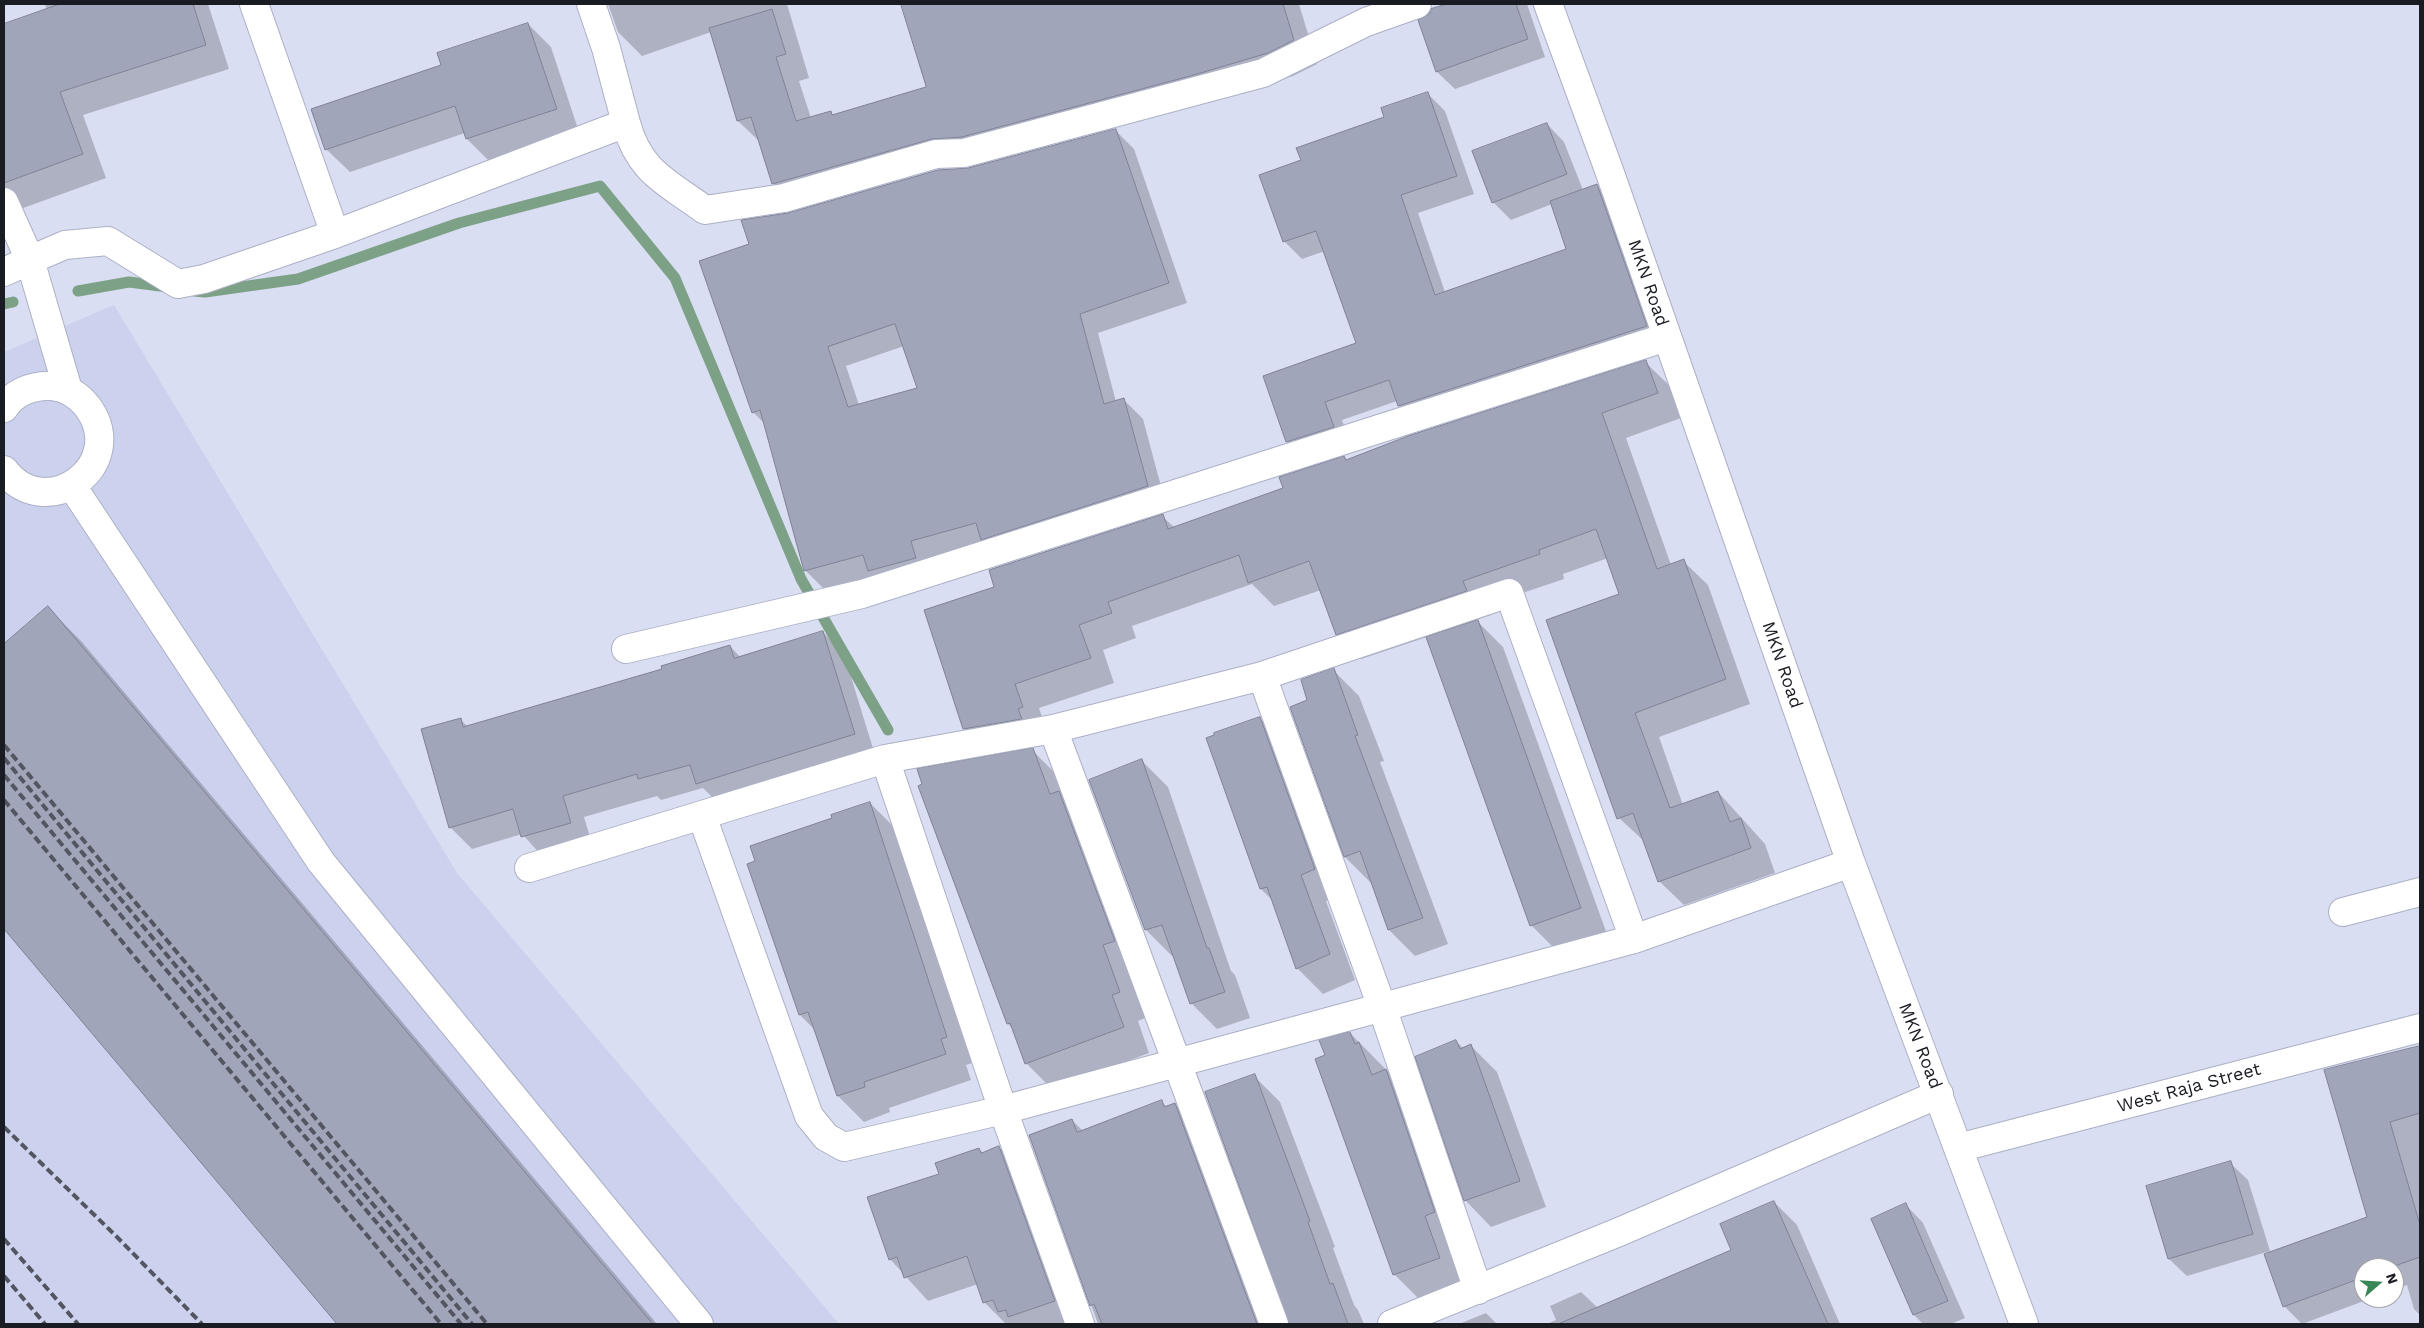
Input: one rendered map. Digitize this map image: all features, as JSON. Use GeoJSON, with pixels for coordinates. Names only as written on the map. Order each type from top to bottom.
{"type":"FeatureCollection","features":[{"type":"Feature","properties":{"kind":"street"},"geometry":{"type":"LineString","coordinates":[[254,4],[335,234]]}},
{"type":"Feature","properties":{"kind":"street"},"geometry":{"type":"LineString","coordinates":[[591,4],[606,48],[634,148],[652,172],[705,210],[784,198],[936,154],[964,153],[1263,73],[1366,22],[1417,4]]}},
{"type":"Feature","properties":{"kind":"street","name":"MKN Road"},"geometry":{"type":"LineString","coordinates":[[1548,4],[1610,173],[1851,863],[2024,1324]]}},
{"type":"Feature","properties":{"kind":"street"},"geometry":{"type":"LineString","coordinates":[[4,272],[65,245],[108,241],[178,284],[204,279],[335,234],[626,124]]}},
{"type":"Feature","properties":{"kind":"street"},"geometry":{"type":"LineString","coordinates":[[4,202],[30,260],[68,390]]}},
{"type":"Feature","properties":{"kind":"street"},"geometry":{"type":"LineString","coordinates":[[626,649],[862,594],[1667,337]]}},
{"type":"Feature","properties":{"kind":"street"},"geometry":{"type":"LineString","coordinates":[[4,408],[20,393],[36,387],[52,386],[68,390],[82,400],[92,414],[98,429],[99,446],[94,462],[85,476],[72,486],[57,492],[40,492],[24,487],[10,478],[4,470]]}},
{"type":"Feature","properties":{"kind":"street"},"geometry":{"type":"LineString","coordinates":[[72,486],[321,862],[699,1324]]}},
{"type":"Feature","properties":{"kind":"street"},"geometry":{"type":"LineString","coordinates":[[529,868],[886,759],[1053,730],[1262,676],[1509,593],[1634,939]]}},
{"type":"Feature","properties":{"kind":"street"},"geometry":{"type":"LineString","coordinates":[[1262,676],[1382,1007],[1478,1290]]}},
{"type":"Feature","properties":{"kind":"street"},"geometry":{"type":"LineString","coordinates":[[1053,730],[1274,1324]]}},
{"type":"Feature","properties":{"kind":"street"},"geometry":{"type":"LineString","coordinates":[[886,759],[1003,1110],[1080,1324]]}},
{"type":"Feature","properties":{"kind":"street"},"geometry":{"type":"LineString","coordinates":[[702,816],[809,1116],[826,1137],[844,1147],[1003,1110],[1634,939],[1851,863]]}},
{"type":"Feature","properties":{"kind":"street"},"geometry":{"type":"LineString","coordinates":[[2343,912],[2420,892]]}},
{"type":"Feature","properties":{"kind":"street","name":"West Raja Street"},"geometry":{"type":"LineString","coordinates":[[1958,1148],[2420,1028]]}},
{"type":"Feature","properties":{"kind":"street"},"geometry":{"type":"LineString","coordinates":[[1392,1324],[1619,1232],[1938,1094]]}},
{"type":"Feature","properties":{"kind":"shaded area"},"geometry":{"type":"Polygon","coordinates":[[[114,305],[457,873],[839,1324],[4,1324],[4,352],[114,305]]]}},
{"type":"Feature","properties":{"kind":"building"},"geometry":{"type":"Polygon","coordinates":[[[60,4],[193,4],[206,45],[60,92],[83,154],[4,183],[4,24],[60,4]]]}},
{"type":"Feature","properties":{"kind":"building"},"geometry":{"type":"Polygon","coordinates":[[[901,4],[1283,4],[1294,40],[1268,53],[1194,75],[962,137],[932,139],[772,184],[751,117],[737,121],[709,28],[772,9],[786,54],[776,57],[796,121],[831,111],[832,115],[926,87],[901,4]]]}},
{"type":"Feature","properties":{"kind":"building"},"geometry":{"type":"Polygon","coordinates":[[[1447,4],[1516,4],[1528,39],[1436,72],[1418,20],[1429,14],[1431,9],[1447,4]]]}},
{"type":"Feature","properties":{"kind":"building"},"geometry":{"type":"Polygon","coordinates":[[[528,23],[557,109],[466,139],[455,106],[325,150],[311,109],[441,65],[437,53],[528,23]]]}},
{"type":"Feature","properties":{"kind":"building"},"geometry":{"type":"Polygon","coordinates":[[[1428,92],[1457,176],[1401,195],[1435,295],[1566,249],[1550,201],[1597,184],[1647,326],[1398,406],[1389,380],[1325,402],[1334,427],[1286,442],[1263,376],[1356,343],[1316,231],[1283,242],[1259,175],[1301,160],[1296,148],[1384,117],[1381,108],[1428,92]]]}},
{"type":"Feature","properties":{"kind":"building"},"geometry":{"type":"Polygon","coordinates":[[[1547,123],[1567,174],[1492,203],[1472,151],[1547,123]]]}},
{"type":"Feature","properties":{"kind":"building"},"geometry":{"type":"Polygon","coordinates":[[[1116,129],[1169,283],[1080,314],[1104,404],[1124,398],[1148,486],[981,540],[976,523],[911,541],[916,558],[868,571],[863,555],[804,571],[760,410],[752,413],[699,261],[749,244],[741,220],[788,213],[938,170],[968,168],[1116,129]],[[895,324],[828,347],[848,407],[917,388],[895,324]]]}},
{"type":"Feature","properties":{"kind":"building"},"geometry":{"type":"Polygon","coordinates":[[[1646,360],[1658,393],[1602,413],[1657,569],[1684,559],[1726,679],[1635,713],[1670,808],[1718,791],[1730,822],[1741,818],[1751,848],[1658,882],[1633,813],[1617,819],[1546,620],[1619,594],[1596,529],[1539,550],[1540,554],[1463,581],[1467,591],[1336,635],[1309,561],[1248,583],[1239,555],[1108,602],[1112,613],[1079,625],[1091,658],[1015,684],[1023,707],[1018,709],[1022,719],[963,729],[924,610],[994,587],[989,570],[1163,514],[1168,529],[1283,488],[1279,477],[1344,456],[1346,460],[1408,436],[1646,360]]]}},
{"type":"Feature","properties":{"kind":"building"},"geometry":{"type":"Polygon","coordinates":[[[48,606],[653,1324],[337,1324],[4,929],[4,644],[48,606]]]}},
{"type":"Feature","properties":{"kind":"building"},"geometry":{"type":"Polygon","coordinates":[[[1478,620],[1581,908],[1530,926],[1426,637],[1478,620]]]}},
{"type":"Feature","properties":{"kind":"building"},"geometry":{"type":"Polygon","coordinates":[[[823,631],[855,734],[696,784],[690,765],[638,779],[637,774],[563,796],[571,823],[521,837],[513,809],[449,828],[421,729],[461,718],[463,727],[662,669],[661,666],[730,645],[734,658],[823,631]]]}},
{"type":"Feature","properties":{"kind":"building"},"geometry":{"type":"Polygon","coordinates":[[[1334,668],[1358,735],[1355,736],[1423,918],[1388,930],[1360,851],[1344,857],[1290,707],[1307,700],[1301,680],[1334,668]]]}},
{"type":"Feature","properties":{"kind":"building"},"geometry":{"type":"Polygon","coordinates":[[[1260,717],[1315,869],[1301,875],[1330,954],[1296,969],[1267,887],[1260,889],[1206,738],[1214,735],[1214,733],[1260,717]]]}},
{"type":"Feature","properties":{"kind":"building"},"geometry":{"type":"Polygon","coordinates":[[[1033,748],[1050,794],[1059,791],[1115,941],[1103,945],[1120,992],[1112,995],[1124,1027],[1025,1064],[1010,1023],[1007,1024],[918,786],[922,784],[917,769],[1033,748]]]}},
{"type":"Feature","properties":{"kind":"building"},"geometry":{"type":"Polygon","coordinates":[[[1142,759],[1207,948],[1209,948],[1225,992],[1190,1004],[1162,925],[1145,930],[1089,780],[1142,759]]]}},
{"type":"Feature","properties":{"kind":"building"},"geometry":{"type":"Polygon","coordinates":[[[870,802],[947,1037],[941,1039],[946,1054],[864,1082],[865,1087],[837,1096],[808,1012],[799,1015],[747,864],[755,861],[750,846],[832,818],[831,815],[870,802]]]}},
{"type":"Feature","properties":{"kind":"building"},"geometry":{"type":"Polygon","coordinates":[[[1350,1032],[1355,1044],[1359,1042],[1372,1075],[1386,1069],[1435,1212],[1425,1216],[1440,1258],[1393,1275],[1315,1059],[1325,1055],[1319,1040],[1350,1032]]]}},
{"type":"Feature","properties":{"kind":"building"},"geometry":{"type":"Polygon","coordinates":[[[1456,1040],[1460,1049],[1471,1044],[1520,1181],[1464,1201],[1415,1057],[1456,1040]]]}},
{"type":"Feature","properties":{"kind":"building"},"geometry":{"type":"Polygon","coordinates":[[[2420,1046],[2420,1113],[2390,1122],[2420,1225],[2420,1257],[2404,1263],[2404,1258],[2354,1258],[2354,1281],[2283,1307],[2264,1254],[2367,1217],[2324,1070],[2420,1046]]]}},
{"type":"Feature","properties":{"kind":"building"},"geometry":{"type":"Polygon","coordinates":[[[1255,1074],[1310,1221],[1308,1222],[1330,1284],[1333,1283],[1348,1324],[1289,1324],[1205,1092],[1255,1074]]]}},
{"type":"Feature","properties":{"kind":"building"},"geometry":{"type":"Polygon","coordinates":[[[1162,1100],[1164,1107],[1175,1103],[1257,1324],[1102,1324],[1094,1304],[1090,1306],[1029,1135],[1072,1119],[1077,1132],[1162,1100]]]}},
{"type":"Feature","properties":{"kind":"building"},"geometry":{"type":"Polygon","coordinates":[[[999,1146],[1055,1301],[1008,1317],[1006,1310],[998,1312],[993,1300],[983,1303],[967,1256],[904,1278],[897,1257],[889,1260],[867,1197],[939,1174],[935,1163],[979,1148],[981,1153],[999,1146]]]}},
{"type":"Feature","properties":{"kind":"building"},"geometry":{"type":"Polygon","coordinates":[[[2231,1161],[2253,1234],[2168,1259],[2146,1186],[2231,1161]]]}},
{"type":"Feature","properties":{"kind":"building"},"geometry":{"type":"Polygon","coordinates":[[[1774,1201],[1828,1324],[1558,1324],[1731,1250],[1720,1224],[1774,1201]]]}},
{"type":"Feature","properties":{"kind":"building"},"geometry":{"type":"Polygon","coordinates":[[[1906,1203],[1948,1301],[1913,1315],[1871,1219],[1906,1203]]]}},
{"type":"Feature","properties":{"kind":"waterway"},"geometry":{"type":"LineString","coordinates":[[194,291],[205,292],[298,279],[459,223],[600,186],[675,278],[801,579],[888,730]]}},
{"type":"Feature","properties":{"kind":"waterway"},"geometry":{"type":"LineString","coordinates":[[78,291],[129,282],[168,287]]}},
{"type":"Feature","properties":{"kind":"waterway"},"geometry":{"type":"LineString","coordinates":[[4,304],[13,302]]}},
{"type":"Feature","properties":{"kind":"railway"},"geometry":{"type":"LineString","coordinates":[[4,745],[487,1324]]}},
{"type":"Feature","properties":{"kind":"railway"},"geometry":{"type":"LineString","coordinates":[[4,758],[472,1324]]}},
{"type":"Feature","properties":{"kind":"railway"},"geometry":{"type":"LineString","coordinates":[[4,775],[461,1324]]}},
{"type":"Feature","properties":{"kind":"railway"},"geometry":{"type":"LineString","coordinates":[[4,800],[441,1324]]}},
{"type":"Feature","properties":{"kind":"railway"},"geometry":{"type":"LineString","coordinates":[[4,1127],[116,1236],[202,1324]]}},
{"type":"Feature","properties":{"kind":"railway"},"geometry":{"type":"LineString","coordinates":[[4,1239],[78,1324]]}},
{"type":"Feature","properties":{"kind":"railway"},"geometry":{"type":"LineString","coordinates":[[4,1276],[45,1324]]}}]}
